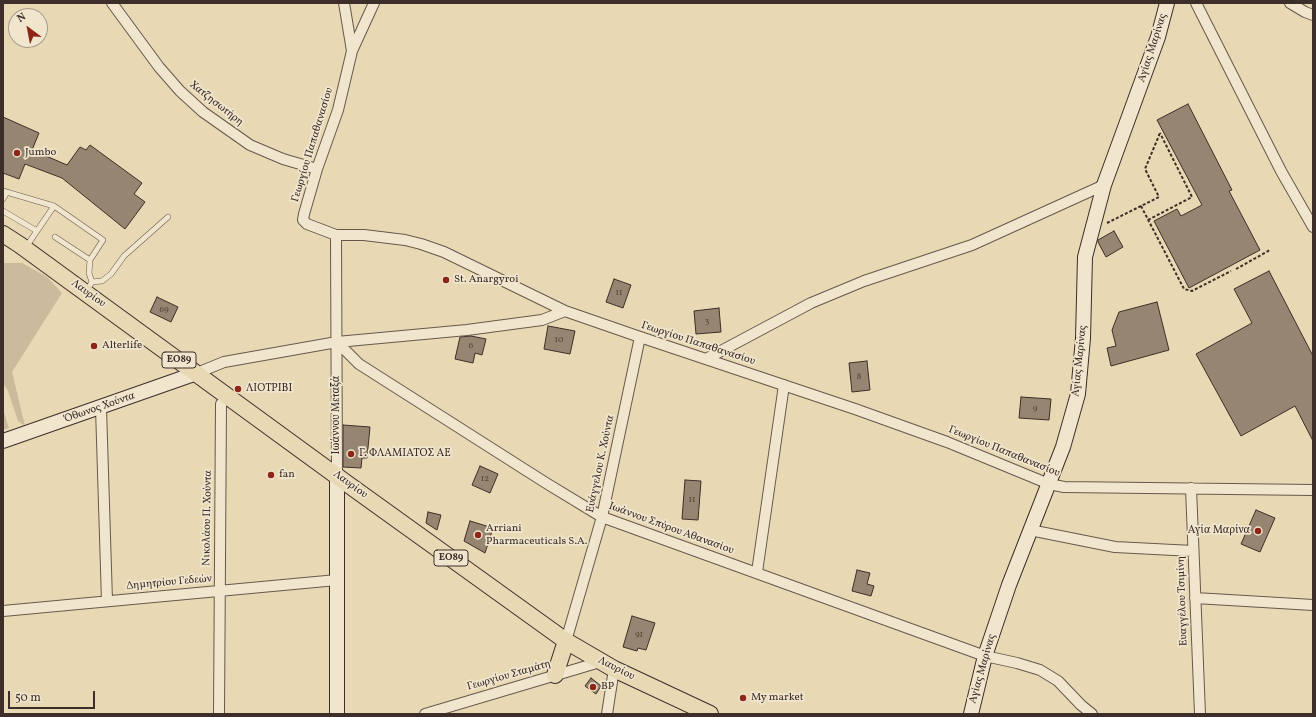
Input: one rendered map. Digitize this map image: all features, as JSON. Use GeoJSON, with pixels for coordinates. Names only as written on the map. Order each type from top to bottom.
{"type":"FeatureCollection","features":[{"type":"Feature","properties":{"kind":"main road","name":"Λαυρίου"},"geometry":{"type":"LineString","coordinates":[[3,234],[89,287],[197,373],[566,641],[607,665],[710,714]]}},
{"type":"Feature","properties":{"kind":"main road"},"geometry":{"type":"LineString","coordinates":[[555,675],[566,641]]}},
{"type":"Feature","properties":{"kind":"street","name":"Χατζησωτήρη"},"geometry":{"type":"LineString","coordinates":[[112,3],[159,66],[180,91],[203,112],[250,145],[284,159],[317,169]]}},
{"type":"Feature","properties":{"kind":"street","name":"Γεωργίου Παπαθανασίου"},"geometry":{"type":"LineString","coordinates":[[344,3],[352,51],[338,110],[317,169],[304,214],[303,220],[307,224],[336,235],[364,235],[421,244],[444,252],[565,311],[947,442],[1049,484],[1064,487],[1313,490]]}},
{"type":"Feature","properties":{"kind":"street"},"geometry":{"type":"LineString","coordinates":[[352,51],[374,3]]}},
{"type":"Feature","properties":{"kind":"street","name":"Αγίας Μαρίνας"},"geometry":{"type":"LineString","coordinates":[[971,714],[985,656],[1030,530],[1064,447],[1078,394],[1083,338],[1086,257],[1104,185],[1158,37],[1167,3]]}},
{"type":"Feature","properties":{"kind":"street"},"geometry":{"type":"LineString","coordinates":[[1196,3],[1281,171],[1313,227]]}},
{"type":"Feature","properties":{"kind":"street"},"geometry":{"type":"LineString","coordinates":[[1290,3],[1313,15]]}},
{"type":"Feature","properties":{"kind":"street"},"geometry":{"type":"LineString","coordinates":[[706,359],[811,303],[864,281],[972,245],[1104,185]]}},
{"type":"Feature","properties":{"kind":"street","name":"Ιωάννου Μεταξά"},"geometry":{"type":"LineString","coordinates":[[336,235],[337,714]]}},
{"type":"Feature","properties":{"kind":"street"},"geometry":{"type":"LineString","coordinates":[[197,373],[224,362],[337,342],[467,330],[542,320],[565,311]]}},
{"type":"Feature","properties":{"kind":"street","name":"Ευάγγελου Κ. Χούντα"},"geometry":{"type":"LineString","coordinates":[[566,641],[602,517],[640,337]]}},
{"type":"Feature","properties":{"kind":"street","name":"Ιωάννου Σπύρου Αθανασίου"},"geometry":{"type":"LineString","coordinates":[[337,342],[359,364],[539,479],[602,517],[985,656],[1040,670],[1058,681],[1081,705],[1092,714]]}},
{"type":"Feature","properties":{"kind":"street","name":"Όθωνος Χούντα"},"geometry":{"type":"LineString","coordinates":[[3,441],[101,408],[197,373]]}},
{"type":"Feature","properties":{"kind":"street"},"geometry":{"type":"LineString","coordinates":[[757,572],[784,385]]}},
{"type":"Feature","properties":{"kind":"street","name":"Νικολάου Π. Χούντα"},"geometry":{"type":"LineString","coordinates":[[220,714],[219,591],[221,404],[228,396]]}},
{"type":"Feature","properties":{"kind":"street"},"geometry":{"type":"LineString","coordinates":[[101,408],[107,601]]}},
{"type":"Feature","properties":{"kind":"street","name":"Ευαγγέλου Τσιμίνη"},"geometry":{"type":"LineString","coordinates":[[1191,488],[1200,714]]}},
{"type":"Feature","properties":{"kind":"street"},"geometry":{"type":"LineString","coordinates":[[1030,530],[1115,547],[1193,551]]}},
{"type":"Feature","properties":{"kind":"street","name":"Δημητρίου Γεδεών"},"geometry":{"type":"LineString","coordinates":[[3,611],[337,580]]}},
{"type":"Feature","properties":{"kind":"street"},"geometry":{"type":"LineString","coordinates":[[1195,598],[1313,605]]}},
{"type":"Feature","properties":{"kind":"street"},"geometry":{"type":"LineString","coordinates":[[607,665],[607,714]]}},
{"type":"Feature","properties":{"kind":"street","name":"Γεωργίου Σταμάτη"},"geometry":{"type":"LineString","coordinates":[[424,714],[555,675],[607,665]]}},
{"type":"Feature","properties":{"kind":"lane"},"geometry":{"type":"LineString","coordinates":[[3,199],[5,191],[54,206],[103,240],[90,260],[89,287],[102,281],[111,274],[124,256],[168,217]]}},
{"type":"Feature","properties":{"kind":"lane"},"geometry":{"type":"LineString","coordinates":[[25,248],[54,206]]}},
{"type":"Feature","properties":{"kind":"lane"},"geometry":{"type":"LineString","coordinates":[[3,211],[37,231]]}},
{"type":"Feature","properties":{"kind":"lane"},"geometry":{"type":"LineString","coordinates":[[55,237],[90,260]]}},
{"type":"Feature","properties":{"kind":"path"},"geometry":{"type":"LineString","coordinates":[[1093,230],[1159,197],[1145,169],[1160,133],[1192,197],[1148,220]]}},
{"type":"Feature","properties":{"kind":"path"},"geometry":{"type":"LineString","coordinates":[[1141,206],[1184,288],[1192,291],[1231,271]]}},
{"type":"Feature","properties":{"kind":"path"},"geometry":{"type":"LineString","coordinates":[[1236,269],[1270,250]]}},
{"type":"Feature","properties":{"kind":"shaded area"},"geometry":{"type":"Polygon","coordinates":[[[3,263],[22,263],[47,277],[62,293],[12,372],[25,426],[18,421],[8,391],[3,383],[3,263]]]}},
{"type":"Feature","properties":{"kind":"shaded area"},"geometry":{"type":"Polygon","coordinates":[[[3,409],[9,428],[3,430],[3,409]]]}},
{"type":"Feature","properties":{"kind":"building"},"geometry":{"type":"Polygon","coordinates":[[[1188,104],[1232,190],[1229,191],[1260,250],[1189,288],[1154,221],[1177,209],[1181,216],[1202,205],[1157,120],[1188,104]]]}},
{"type":"Feature","properties":{"kind":"building"},"geometry":{"type":"Polygon","coordinates":[[[3,117],[39,133],[32,150],[67,165],[80,147],[86,150],[90,145],[142,183],[134,194],[145,202],[125,229],[62,178],[25,164],[19,179],[3,173],[3,117]]]}},
{"type":"Feature","properties":{"kind":"building"},"geometry":{"type":"Polygon","coordinates":[[[1114,231],[1123,247],[1106,257],[1098,240],[1114,231]]]}},
{"type":"Feature","properties":{"kind":"building"},"geometry":{"type":"Polygon","coordinates":[[[1269,271],[1313,356],[1313,441],[1295,406],[1241,436],[1196,354],[1252,323],[1234,289],[1269,271]]]}},
{"type":"Feature","properties":{"kind":"building"},"geometry":{"type":"Polygon","coordinates":[[[614,279],[631,285],[623,308],[606,302],[614,279]]]}},
{"type":"Feature","properties":{"kind":"building"},"geometry":{"type":"Polygon","coordinates":[[[157,297],[178,307],[171,322],[150,312],[157,297]]]}},
{"type":"Feature","properties":{"kind":"building"},"geometry":{"type":"Polygon","coordinates":[[[1157,302],[1169,350],[1111,366],[1107,348],[1116,346],[1112,330],[1119,312],[1157,302]]]}},
{"type":"Feature","properties":{"kind":"building"},"geometry":{"type":"Polygon","coordinates":[[[719,308],[721,332],[696,334],[694,311],[719,308]]]}},
{"type":"Feature","properties":{"kind":"building"},"geometry":{"type":"Polygon","coordinates":[[[548,326],[575,331],[570,354],[544,349],[548,326]]]}},
{"type":"Feature","properties":{"kind":"building"},"geometry":{"type":"Polygon","coordinates":[[[471,336],[486,339],[482,355],[475,353],[473,363],[455,359],[460,337],[471,336]]]}},
{"type":"Feature","properties":{"kind":"building"},"geometry":{"type":"Polygon","coordinates":[[[867,361],[870,390],[852,392],[849,363],[867,361]]]}},
{"type":"Feature","properties":{"kind":"building"},"geometry":{"type":"Polygon","coordinates":[[[1021,397],[1051,399],[1049,420],[1019,418],[1021,397]]]}},
{"type":"Feature","properties":{"kind":"building"},"geometry":{"type":"Polygon","coordinates":[[[343,425],[370,427],[367,458],[362,458],[361,468],[343,467],[343,425]]]}},
{"type":"Feature","properties":{"kind":"building"},"geometry":{"type":"Polygon","coordinates":[[[480,466],[498,474],[490,493],[472,485],[480,466]]]}},
{"type":"Feature","properties":{"kind":"building"},"geometry":{"type":"Polygon","coordinates":[[[685,480],[701,481],[698,520],[682,519],[685,480]]]}},
{"type":"Feature","properties":{"kind":"building","name":"Αγία Μαρίνα"},"geometry":{"type":"Polygon","coordinates":[[[1256,510],[1275,518],[1260,552],[1241,544],[1256,510]]]}},
{"type":"Feature","properties":{"kind":"building"},"geometry":{"type":"Polygon","coordinates":[[[428,512],[441,515],[437,530],[426,523],[428,512]]]}},
{"type":"Feature","properties":{"kind":"building","name":"Arriani Pharmaceuticals S.A."},"geometry":{"type":"Polygon","coordinates":[[[470,521],[493,528],[485,553],[464,541],[470,521]]]}},
{"type":"Feature","properties":{"kind":"building"},"geometry":{"type":"Polygon","coordinates":[[[857,570],[870,573],[867,584],[874,586],[871,596],[852,591],[857,570]]]}},
{"type":"Feature","properties":{"kind":"building"},"geometry":{"type":"Polygon","coordinates":[[[632,616],[655,623],[646,650],[638,648],[637,651],[623,647],[632,616]]]}},
{"type":"Feature","properties":{"kind":"building"},"geometry":{"type":"Polygon","coordinates":[[[591,678],[601,686],[596,694],[585,686],[591,678]]]}},
{"type":"Feature","properties":{"kind":"place","name":"Jumbo"},"geometry":{"type":"Point","coordinates":[17,153]}},
{"type":"Feature","properties":{"kind":"place","name":"St. Anargyroi"},"geometry":{"type":"Point","coordinates":[446,280]}},
{"type":"Feature","properties":{"kind":"place","name":"Alterlife"},"geometry":{"type":"Point","coordinates":[94,346]}},
{"type":"Feature","properties":{"kind":"place","name":"ΛΙΟΤΡΙΒΙ"},"geometry":{"type":"Point","coordinates":[238,389]}},
{"type":"Feature","properties":{"kind":"place","name":"Γ. ΦΛΑΜΙΑΤΟΣ ΑΕ"},"geometry":{"type":"Point","coordinates":[351,454]}},
{"type":"Feature","properties":{"kind":"place","name":"fan"},"geometry":{"type":"Point","coordinates":[271,475]}},
{"type":"Feature","properties":{"kind":"place","name":"Αγία Μαρίνα"},"geometry":{"type":"Point","coordinates":[1258,531]}},
{"type":"Feature","properties":{"kind":"place","name":"Arriani Pharmaceuticals S.A."},"geometry":{"type":"Point","coordinates":[478,535]}},
{"type":"Feature","properties":{"kind":"place","name":"BP"},"geometry":{"type":"Point","coordinates":[593,687]}},
{"type":"Feature","properties":{"kind":"place","name":"My market"},"geometry":{"type":"Point","coordinates":[743,698]}}]}
